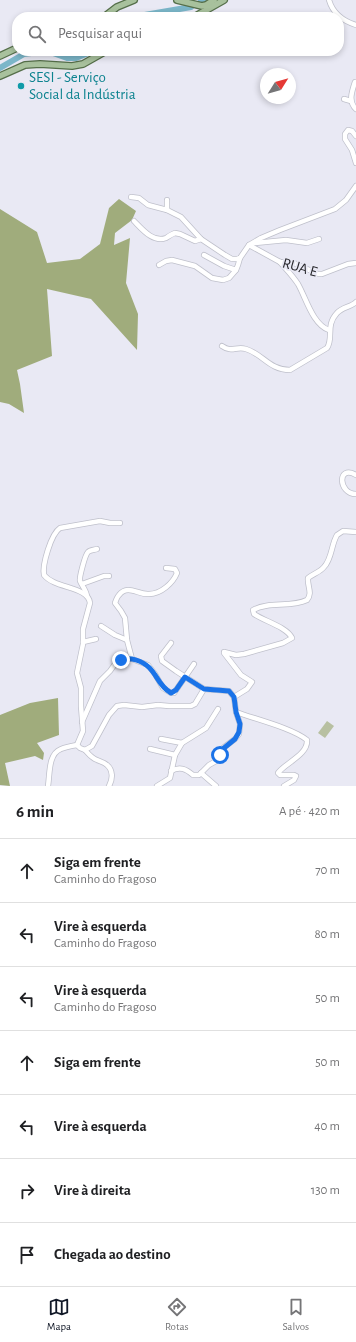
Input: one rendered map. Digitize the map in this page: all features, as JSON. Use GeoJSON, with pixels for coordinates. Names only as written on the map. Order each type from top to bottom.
{"type":"FeatureCollection","features":[{"type":"Feature","properties":{"kind":"main road"},"geometry":{"type":"LineString","coordinates":[[110,12],[117,7],[134,0]]}},
{"type":"Feature","properties":{"kind":"main road"},"geometry":{"type":"LineString","coordinates":[[177,0],[202,6],[214,0]]}},
{"type":"Feature","properties":{"kind":"main road"},"geometry":{"type":"LineString","coordinates":[[203,12],[224,0]]}},
{"type":"Feature","properties":{"kind":"main road"},"geometry":{"type":"LineString","coordinates":[[0,56],[12,50]]}},
{"type":"Feature","properties":{"kind":"main road"},"geometry":{"type":"LineString","coordinates":[[0,76],[25,65],[40,64],[72,66],[83,64],[97,56]]}},
{"type":"Feature","properties":{"kind":"street"},"geometry":{"type":"LineString","coordinates":[[329,0],[335,12]]}},
{"type":"Feature","properties":{"kind":"street"},"geometry":{"type":"LineString","coordinates":[[344,19],[356,25]]}},
{"type":"Feature","properties":{"kind":"street"},"geometry":{"type":"LineString","coordinates":[[355,82],[351,102],[353,107],[356,109]]}},
{"type":"Feature","properties":{"kind":"street"},"geometry":{"type":"LineString","coordinates":[[344,99],[351,102]]}},
{"type":"Feature","properties":{"kind":"street"},"geometry":{"type":"LineString","coordinates":[[356,136],[352,131],[348,130],[345,134],[345,139],[352,150],[356,163]]}},
{"type":"Feature","properties":{"kind":"street"},"geometry":{"type":"LineString","coordinates":[[159,265],[166,261],[172,260],[195,266],[212,278],[224,280],[229,278],[236,270],[240,258],[250,244],[280,230],[335,209],[346,200],[356,186]]}},
{"type":"Feature","properties":{"kind":"street"},"geometry":{"type":"LineString","coordinates":[[131,197],[140,198],[151,206],[167,210],[183,219],[201,239],[228,257],[234,259],[240,258]]}},
{"type":"Feature","properties":{"kind":"street"},"geometry":{"type":"LineString","coordinates":[[167,200],[167,210]]}},
{"type":"Feature","properties":{"kind":"street"},"geometry":{"type":"LineString","coordinates":[[134,221],[153,237],[165,238],[175,233],[195,241],[201,239]]}},
{"type":"Feature","properties":{"kind":"street"},"geometry":{"type":"LineString","coordinates":[[250,244],[286,240],[296,242],[310,242],[319,240]]}},
{"type":"Feature","properties":{"kind":"street","name":"RUA E"},"geometry":{"type":"LineString","coordinates":[[250,244],[280,262],[294,263],[312,272],[322,274],[355,263]]}},
{"type":"Feature","properties":{"kind":"street"},"geometry":{"type":"LineString","coordinates":[[204,255],[224,266],[236,270]]}},
{"type":"Feature","properties":{"kind":"street"},"geometry":{"type":"LineString","coordinates":[[280,262],[297,283],[317,320],[326,329],[330,330]]}},
{"type":"Feature","properties":{"kind":"street"},"geometry":{"type":"LineString","coordinates":[[222,346],[228,349],[246,349],[273,367],[290,370],[327,348],[329,343],[330,324],[336,314],[340,310],[351,306],[356,302]]}},
{"type":"Feature","properties":{"kind":"street"},"geometry":{"type":"LineString","coordinates":[[356,475],[351,472],[345,473],[342,476],[342,480],[348,492],[356,494]]}},
{"type":"Feature","properties":{"kind":"street"},"geometry":{"type":"LineString","coordinates":[[87,596],[79,591],[55,584],[44,575],[46,559],[56,531],[62,528],[100,521],[120,523]]}},
{"type":"Feature","properties":{"kind":"street"},"geometry":{"type":"LineString","coordinates":[[234,697],[248,690],[252,682],[241,675],[224,652],[236,655],[244,654],[283,644],[292,638],[291,635],[277,626],[254,614],[253,610],[260,607],[306,600],[310,595],[308,578],[326,565],[337,535],[343,531],[356,532]]}},
{"type":"Feature","properties":{"kind":"street"},"geometry":{"type":"LineString","coordinates":[[48,786],[54,753],[61,749],[76,745],[83,733],[81,686],[77,673],[83,642],[83,629],[90,603],[86,590],[80,579],[87,553],[97,549]]}},
{"type":"Feature","properties":{"kind":"street"},"geometry":{"type":"LineString","coordinates":[[132,658],[127,640],[124,618],[122,611],[116,605],[116,600],[125,590],[148,594],[164,589],[172,583],[178,572],[175,569],[166,568]]}},
{"type":"Feature","properties":{"kind":"street"},"geometry":{"type":"LineString","coordinates":[[82,584],[104,576],[109,576]]}},
{"type":"Feature","properties":{"kind":"street"},"geometry":{"type":"LineString","coordinates":[[101,626],[115,635],[127,640]]}},
{"type":"Feature","properties":{"kind":"street"},"geometry":{"type":"LineString","coordinates":[[83,642],[96,639]]}},
{"type":"Feature","properties":{"kind":"street"},"geometry":{"type":"LineString","coordinates":[[171,643],[162,654],[161,658],[165,663],[204,689],[229,691],[234,697],[236,712],[240,724],[238,736],[224,748],[218,760],[209,765],[201,773],[195,776],[181,768],[176,768],[171,771]]}},
{"type":"Feature","properties":{"kind":"street"},"geometry":{"type":"LineString","coordinates":[[82,722],[100,681],[115,664],[125,658],[132,658],[148,665],[156,674],[163,688],[171,693],[176,690],[194,664]]}},
{"type":"Feature","properties":{"kind":"street"},"geometry":{"type":"LineString","coordinates":[[85,750],[92,746],[109,715],[117,706],[192,706],[195,704],[204,689]]}},
{"type":"Feature","properties":{"kind":"street"},"geometry":{"type":"LineString","coordinates":[[158,786],[160,783],[169,778],[175,754],[182,743],[205,729],[218,709]]}},
{"type":"Feature","properties":{"kind":"street"},"geometry":{"type":"LineString","coordinates":[[236,712],[279,727],[307,740],[307,743],[296,758],[278,773],[280,775],[293,774],[296,776],[296,778],[284,786]]}},
{"type":"Feature","properties":{"kind":"street"},"geometry":{"type":"LineString","coordinates":[[161,739],[182,743]]}},
{"type":"Feature","properties":{"kind":"street"},"geometry":{"type":"LineString","coordinates":[[76,745],[85,750],[91,757],[106,764],[110,768],[112,782],[109,786]]}},
{"type":"Feature","properties":{"kind":"street"},"geometry":{"type":"LineString","coordinates":[[150,749],[175,754]]}},
{"type":"Feature","properties":{"kind":"street"},"geometry":{"type":"LineString","coordinates":[[201,773],[216,786]]}},
{"type":"Feature","properties":{"kind":"green space"},"geometry":{"type":"Polygon","coordinates":[[[119,199],[136,211],[132,220],[115,233],[114,245],[130,238],[126,283],[138,314],[137,350],[91,299],[47,289],[52,356],[17,370],[24,413],[9,404],[0,402],[0,209],[37,232],[47,263],[80,259],[100,244],[109,208],[119,199]]]}},
{"type":"Feature","properties":{"kind":"green space"},"geometry":{"type":"Polygon","coordinates":[[[58,698],[59,735],[37,743],[44,753],[43,760],[35,756],[5,763],[10,786],[0,785],[0,715],[30,703],[58,698]]]}},
{"type":"Feature","properties":{"kind":"green space"},"geometry":{"type":"Polygon","coordinates":[[[327,721],[334,726],[325,738],[318,733],[327,721]]]}},
{"type":"Feature","properties":{"kind":"waterway"},"geometry":{"type":"LineString","coordinates":[[162,12],[191,7]]}},
{"type":"Feature","properties":{"kind":"waterway"},"geometry":{"type":"LineString","coordinates":[[0,68],[21,56]]}},
{"type":"Feature","properties":{"kind":"waterway"},"geometry":{"type":"LineString","coordinates":[[61,56],[67,58],[76,58],[81,56]]}},
{"type":"Feature","properties":{"kind":"place","name":"SESI - Serviço Social da Indústria"},"geometry":{"type":"Point","coordinates":[21,86]}},
{"type":"Feature","properties":{"kind":"route"},"geometry":{"type":"LineString","coordinates":[[121,660],[132,658],[148,665],[156,674],[163,688],[171,693],[176,690],[185,677],[204,689],[226,690],[230,692],[234,697],[240,730],[237,737],[224,748],[220,755]]}}]}
